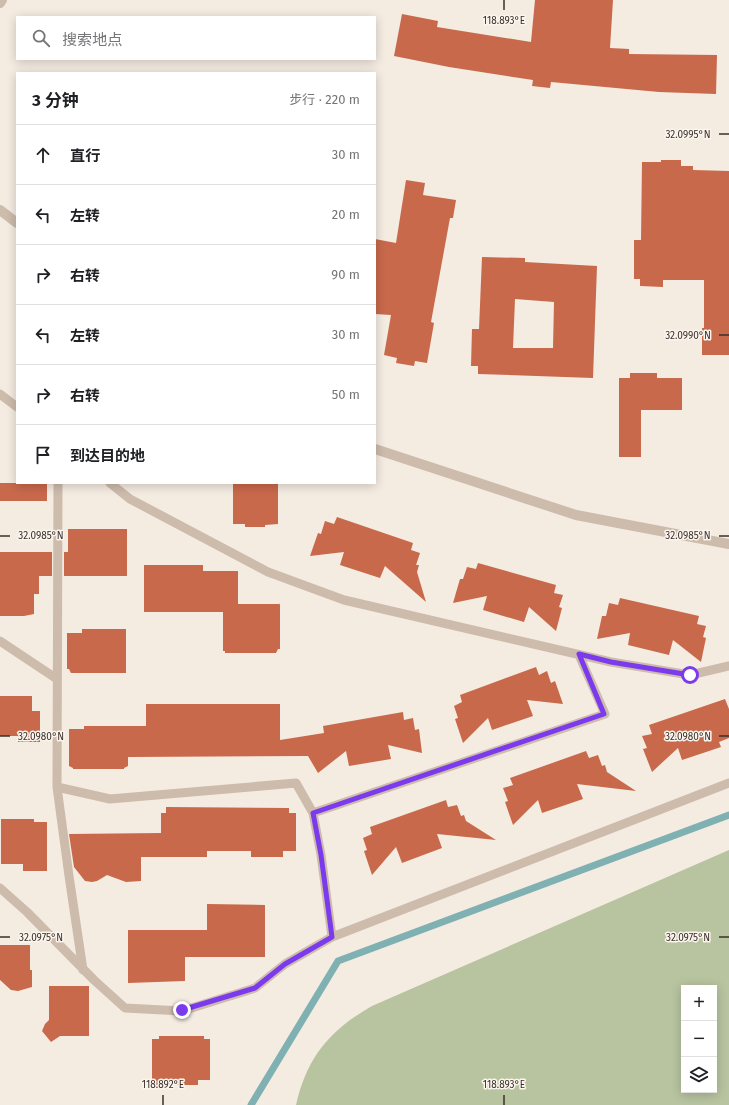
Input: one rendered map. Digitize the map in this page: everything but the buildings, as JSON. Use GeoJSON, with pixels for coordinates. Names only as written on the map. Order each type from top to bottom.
{"type":"FeatureCollection","features":[{"type":"Feature","properties":{"kind":"street"},"geometry":{"type":"LineString","coordinates":[[0,210],[16,222]]}},
{"type":"Feature","properties":{"kind":"street"},"geometry":{"type":"LineString","coordinates":[[376,449],[576,515],[729,544]]}},
{"type":"Feature","properties":{"kind":"lane"},"geometry":{"type":"LineString","coordinates":[[0,394],[16,406]]}},
{"type":"Feature","properties":{"kind":"lane"},"geometry":{"type":"LineString","coordinates":[[58,484],[57,787],[68,876],[83,970]]}},
{"type":"Feature","properties":{"kind":"lane"},"geometry":{"type":"LineString","coordinates":[[111,484],[130,499],[268,572],[344,600],[611,662],[690,675],[729,666]]}},
{"type":"Feature","properties":{"kind":"lane"},"geometry":{"type":"LineString","coordinates":[[0,641],[57,679]]}},
{"type":"Feature","properties":{"kind":"lane"},"geometry":{"type":"LineString","coordinates":[[313,813],[604,714],[579,654]]}},
{"type":"Feature","properties":{"kind":"lane"},"geometry":{"type":"LineString","coordinates":[[57,787],[110,799],[296,783],[313,813],[321,855],[332,937]]}},
{"type":"Feature","properties":{"kind":"lane"},"geometry":{"type":"LineString","coordinates":[[0,888],[27,912],[83,970],[125,1008],[182,1010],[255,988],[285,964],[332,937],[729,783]]}},
{"type":"Feature","properties":{"kind":"green space"},"geometry":{"type":"Polygon","coordinates":[[[729,850],[729,1105],[296,1105],[307,1073],[322,1046],[332,1035],[357,1015],[372,1006],[729,850]]]}},
{"type":"Feature","properties":{"kind":"waterway"},"geometry":{"type":"LineString","coordinates":[[251,1105],[338,961],[729,815]]}},
{"type":"Feature","properties":{"kind":"route"},"geometry":{"type":"LineString","coordinates":[[182,1010],[255,988],[285,964],[332,937],[321,855],[313,813],[604,714],[579,654],[611,662],[690,675]]}}]}
